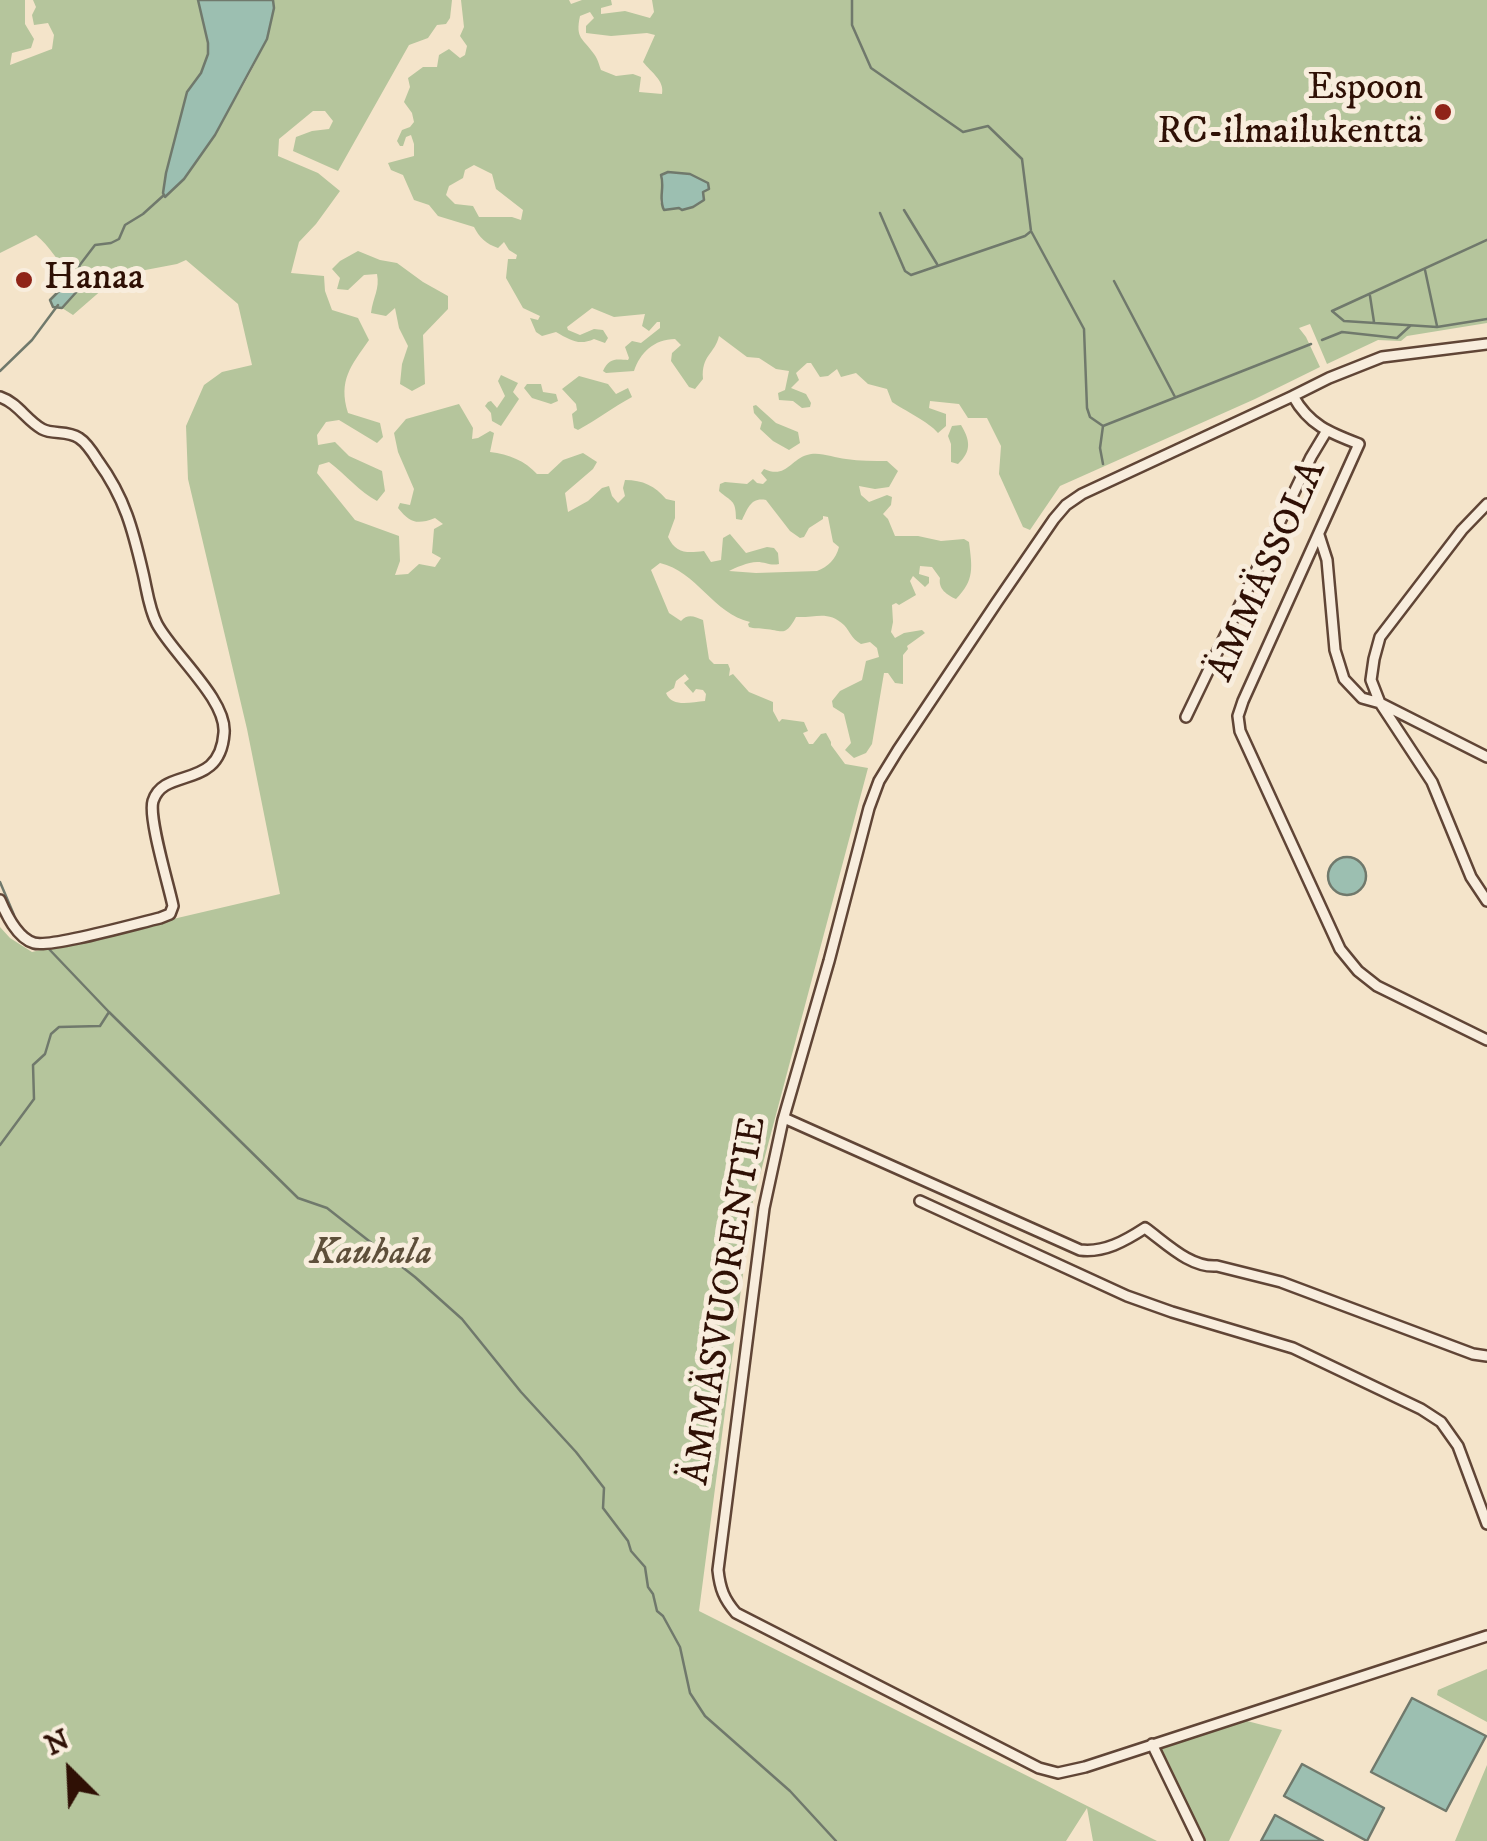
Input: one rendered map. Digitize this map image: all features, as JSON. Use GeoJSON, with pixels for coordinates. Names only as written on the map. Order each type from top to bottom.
{"type":"FeatureCollection","features":[{"type":"Feature","properties":{"kind":"street","name":"ÄMMÄSVUORENTIE"},"geometry":{"type":"LineString","coordinates":[[1487,344],[1382,357],[1329,378],[1066,505],[879,781],[784,1118],[764,1208],[718,1570],[720,1588],[736,1613],[1039,1768],[1058,1774],[1487,1636]]}},
{"type":"Feature","properties":{"kind":"street"},"geometry":{"type":"LineString","coordinates":[[1186,717],[1326,432],[1301,410],[1293,396]]}},
{"type":"Feature","properties":{"kind":"street"},"geometry":{"type":"LineString","coordinates":[[0,397],[12,402],[42,430],[79,438],[112,480],[132,527],[155,621],[220,712],[225,731],[213,766],[168,785],[153,801],[173,906],[170,914],[38,944],[24,938],[0,900]]}},
{"type":"Feature","properties":{"kind":"street","name":"ÄMMÄSSOLA"},"geometry":{"type":"LineString","coordinates":[[1326,432],[1360,444],[1243,701],[1238,716],[1240,731],[1340,949],[1377,986],[1487,1040]]}},
{"type":"Feature","properties":{"kind":"street"},"geometry":{"type":"LineString","coordinates":[[1487,504],[1462,530],[1380,637],[1371,680],[1380,703],[1432,782],[1470,877],[1487,901]]}},
{"type":"Feature","properties":{"kind":"street"},"geometry":{"type":"LineString","coordinates":[[1319,536],[1327,560],[1335,650],[1344,680],[1362,698],[1380,703],[1487,757]]}},
{"type":"Feature","properties":{"kind":"street"},"geometry":{"type":"LineString","coordinates":[[784,1118],[1080,1250],[1103,1249],[1145,1228],[1196,1264],[1281,1282],[1487,1356]]}},
{"type":"Feature","properties":{"kind":"street"},"geometry":{"type":"LineString","coordinates":[[920,1201],[1126,1296],[1293,1348],[1421,1409],[1441,1422],[1458,1446],[1487,1524]]}},
{"type":"Feature","properties":{"kind":"street"},"geometry":{"type":"LineString","coordinates":[[1152,1744],[1199,1841]]}},
{"type":"Feature","properties":{"kind":"green space","name":"Kauhala"},"geometry":{"type":"Polygon","coordinates":[[[0,0],[25,0],[25,24],[34,39],[31,48],[12,53],[10,65],[52,49],[54,35],[48,23],[34,25],[33,0],[198,0],[208,54],[201,73],[187,92],[166,173],[184,179],[254,66],[272,19],[273,0],[452,0],[446,24],[437,25],[428,38],[409,45],[338,171],[293,151],[296,137],[329,129],[333,121],[325,111],[313,111],[279,139],[278,156],[318,173],[340,191],[299,242],[291,273],[324,276],[332,310],[358,318],[369,340],[348,374],[345,401],[348,413],[380,423],[383,437],[377,443],[339,420],[326,422],[317,435],[318,445],[335,442],[349,456],[382,471],[385,491],[377,501],[329,462],[319,465],[317,473],[355,520],[399,536],[400,561],[395,575],[408,574],[419,564],[435,567],[441,558],[432,553],[434,529],[443,524],[435,518],[414,521],[398,508],[400,503],[410,505],[414,489],[394,433],[406,419],[459,404],[473,428],[472,439],[494,433],[490,452],[516,459],[537,474],[548,474],[563,460],[583,453],[597,462],[565,493],[568,512],[609,486],[618,503],[625,496],[625,480],[637,481],[675,501],[675,518],[668,537],[678,549],[704,551],[711,562],[721,560],[723,538],[730,534],[746,553],[767,547],[778,553],[779,564],[753,562],[729,571],[817,571],[834,559],[839,547],[833,542],[828,517],[823,516],[800,538],[766,500],[753,502],[742,520],[736,519],[734,504],[719,491],[720,484],[725,482],[747,484],[753,479],[763,484],[767,480],[761,473],[764,469],[778,472],[812,454],[887,461],[898,471],[889,487],[859,486],[861,495],[869,502],[887,495],[892,497],[883,514],[895,536],[969,542],[971,573],[956,599],[942,588],[932,567],[920,566],[919,574],[929,577],[929,583],[925,587],[913,576],[910,581],[916,595],[892,605],[891,632],[895,638],[922,630],[925,633],[907,646],[903,655],[903,684],[895,683],[884,673],[872,744],[866,753],[854,758],[845,750],[851,743],[844,714],[833,707],[832,701],[840,691],[862,680],[866,661],[879,657],[877,648],[870,642],[861,644],[838,620],[827,616],[796,617],[783,631],[749,627],[750,622],[726,611],[684,574],[660,563],[651,570],[669,613],[681,621],[689,616],[703,620],[709,659],[714,664],[728,664],[729,676],[733,674],[749,692],[773,702],[779,722],[804,722],[808,731],[803,733],[809,744],[826,733],[845,764],[868,768],[752,1205],[699,1611],[1157,1841],[1093,1841],[1087,1808],[1066,1841],[0,1841],[0,927],[32,952],[280,894],[247,729],[188,479],[186,426],[204,385],[222,372],[252,365],[238,304],[186,260],[119,275],[73,315],[62,308],[81,282],[72,278],[73,274],[36,235],[0,253],[0,0]],[[685,674],[676,681],[666,693],[669,698],[682,703],[705,701],[703,690],[693,693],[684,683],[689,679],[685,674]]]}},
{"type":"Feature","properties":{"kind":"green space"},"geometry":{"type":"Polygon","coordinates":[[[461,0],[569,0],[571,4],[611,0],[612,5],[601,8],[601,14],[625,11],[650,18],[654,12],[652,0],[1487,0],[1487,323],[1407,336],[1401,341],[1378,340],[1327,364],[1310,324],[1299,328],[1320,367],[1060,486],[1030,530],[1023,527],[999,474],[1001,446],[987,418],[968,418],[959,404],[930,401],[929,408],[946,414],[946,426],[938,433],[892,402],[887,389],[868,384],[856,373],[841,377],[837,369],[820,377],[807,363],[796,373],[799,380],[791,388],[806,394],[811,403],[810,407],[802,408],[793,401],[779,400],[778,393],[785,390],[789,371],[747,357],[719,336],[704,365],[703,379],[695,389],[689,387],[671,361],[672,353],[681,345],[675,339],[649,348],[634,371],[603,371],[613,360],[628,360],[625,347],[632,341],[641,343],[660,328],[660,322],[649,331],[642,326],[645,314],[614,317],[592,308],[567,327],[580,335],[603,330],[608,338],[605,343],[594,339],[575,341],[556,332],[542,336],[536,332],[530,318],[538,320],[540,316],[523,308],[506,278],[508,259],[516,259],[517,255],[504,242],[498,248],[483,240],[474,227],[438,216],[429,205],[414,200],[403,175],[391,170],[388,163],[414,156],[411,135],[403,146],[397,141],[402,130],[414,122],[404,102],[410,87],[408,78],[423,67],[437,67],[439,55],[449,49],[460,58],[465,55],[467,46],[460,36],[464,27],[461,0]],[[590,12],[580,16],[579,34],[601,70],[616,76],[641,77],[639,92],[662,94],[659,81],[643,62],[655,35],[586,33],[586,26],[594,18],[590,12]],[[474,165],[465,170],[463,178],[449,186],[446,195],[455,204],[473,206],[479,217],[521,220],[523,210],[496,189],[492,174],[474,165]],[[669,172],[660,202],[665,210],[680,208],[690,174],[669,172]]]}},
{"type":"Feature","properties":{"kind":"green space"},"geometry":{"type":"Polygon","coordinates":[[[358,251],[397,263],[448,296],[448,309],[423,335],[425,384],[412,391],[400,384],[408,346],[395,308],[386,316],[371,313],[377,274],[364,275],[348,290],[337,289],[340,278],[332,269],[358,251]]]}},
{"type":"Feature","properties":{"kind":"green space"},"geometry":{"type":"Polygon","coordinates":[[[501,375],[518,383],[513,392],[519,399],[501,426],[492,421],[485,406],[491,401],[497,408],[505,396],[498,381],[501,375]]]}},
{"type":"Feature","properties":{"kind":"green space"},"geometry":{"type":"Polygon","coordinates":[[[579,376],[608,384],[616,394],[628,388],[632,397],[578,430],[574,428],[572,414],[577,410],[576,404],[562,389],[579,376]]]}},
{"type":"Feature","properties":{"kind":"green space"},"geometry":{"type":"Polygon","coordinates":[[[527,384],[541,384],[543,392],[556,394],[558,401],[551,404],[532,398],[524,388],[527,384]]]}},
{"type":"Feature","properties":{"kind":"green space"},"geometry":{"type":"Polygon","coordinates":[[[756,405],[776,423],[798,432],[800,443],[789,450],[773,441],[760,429],[762,422],[754,413],[756,405]]]}},
{"type":"Feature","properties":{"kind":"green space"},"geometry":{"type":"Polygon","coordinates":[[[961,425],[968,445],[958,464],[951,462],[948,436],[952,426],[961,425]]]}},
{"type":"Feature","properties":{"kind":"green space"},"geometry":{"type":"Polygon","coordinates":[[[1487,1669],[1487,1722],[1437,1695],[1438,1690],[1487,1669]]]}},
{"type":"Feature","properties":{"kind":"green space"},"geometry":{"type":"Polygon","coordinates":[[[1243,1720],[1282,1730],[1229,1841],[1203,1841],[1159,1748],[1243,1720]]]}},
{"type":"Feature","properties":{"kind":"green space"},"geometry":{"type":"Polygon","coordinates":[[[1487,1765],[1487,1841],[1455,1841],[1487,1765]]]}},
{"type":"Feature","properties":{"kind":"shaded area"},"geometry":{"type":"Polygon","coordinates":[[[198,0],[273,0],[274,8],[267,39],[215,135],[184,179],[165,197],[166,173],[187,92],[201,73],[208,54],[198,0]]]}},
{"type":"Feature","properties":{"kind":"shaded area"},"geometry":{"type":"Polygon","coordinates":[[[690,174],[708,183],[704,200],[682,210],[664,210],[661,175],[690,174]]]}},
{"type":"Feature","properties":{"kind":"shaded area"},"geometry":{"type":"Polygon","coordinates":[[[72,278],[81,282],[80,288],[62,308],[53,307],[50,300],[72,278]]]}},
{"type":"Feature","properties":{"kind":"shaded area"},"geometry":{"type":"Polygon","coordinates":[[[1347,857],[1360,863],[1366,876],[1360,889],[1347,895],[1334,889],[1328,876],[1334,863],[1347,857]]]}},
{"type":"Feature","properties":{"kind":"shaded area"},"geometry":{"type":"Polygon","coordinates":[[[1412,1698],[1486,1736],[1446,1811],[1371,1772],[1412,1698]]]}},
{"type":"Feature","properties":{"kind":"shaded area"},"geometry":{"type":"Polygon","coordinates":[[[1302,1764],[1384,1808],[1367,1841],[1284,1796],[1302,1764]]]}},
{"type":"Feature","properties":{"kind":"shaded area"},"geometry":{"type":"Polygon","coordinates":[[[1275,1815],[1323,1841],[1261,1841],[1275,1815]]]}},
{"type":"Feature","properties":{"kind":"waterway"},"geometry":{"type":"LineString","coordinates":[[852,0],[852,25],[871,68],[963,132],[988,126],[1022,159],[1031,231],[1084,329],[1087,408],[1090,417],[1103,426]]}},
{"type":"Feature","properties":{"kind":"waterway"},"geometry":{"type":"LineString","coordinates":[[81,282],[79,266],[95,245],[119,239],[125,225],[164,195]]}},
{"type":"Feature","properties":{"kind":"waterway"},"geometry":{"type":"LineString","coordinates":[[904,210],[937,264]]}},
{"type":"Feature","properties":{"kind":"waterway"},"geometry":{"type":"LineString","coordinates":[[880,213],[905,271],[911,275],[1030,232]]}},
{"type":"Feature","properties":{"kind":"waterway"},"geometry":{"type":"LineString","coordinates":[[1487,240],[1332,311],[1344,321],[1437,327],[1487,319]]}},
{"type":"Feature","properties":{"kind":"waterway"},"geometry":{"type":"LineString","coordinates":[[1425,270],[1437,326]]}},
{"type":"Feature","properties":{"kind":"waterway"},"geometry":{"type":"LineString","coordinates":[[1114,281],[1175,397]]}},
{"type":"Feature","properties":{"kind":"waterway"},"geometry":{"type":"LineString","coordinates":[[1370,296],[1374,322]]}},
{"type":"Feature","properties":{"kind":"waterway"},"geometry":{"type":"LineString","coordinates":[[0,371],[32,340],[58,305]]}},
{"type":"Feature","properties":{"kind":"waterway"},"geometry":{"type":"LineString","coordinates":[[1322,340],[1342,332],[1397,338],[1410,326]]}},
{"type":"Feature","properties":{"kind":"waterway"},"geometry":{"type":"LineString","coordinates":[[1103,464],[1103,426],[1311,344]]}},
{"type":"Feature","properties":{"kind":"waterway"},"geometry":{"type":"LineString","coordinates":[[0,882],[14,915]]}},
{"type":"Feature","properties":{"kind":"waterway"},"geometry":{"type":"LineString","coordinates":[[29,945],[34,949],[48,948],[298,1198],[327,1208],[462,1319],[604,1488],[603,1508],[645,1567],[657,1611],[680,1647],[690,1693],[705,1716],[790,1791],[836,1841]]}},
{"type":"Feature","properties":{"kind":"waterway"},"geometry":{"type":"LineString","coordinates":[[0,1145],[34,1099],[33,1065],[45,1054],[51,1034],[59,1027],[100,1026],[109,1012]]}},
{"type":"Feature","properties":{"kind":"place","name":"Espoon RC-ilmailukenttä"},"geometry":{"type":"Point","coordinates":[1443,112]}},
{"type":"Feature","properties":{"kind":"place","name":"Hanaa"},"geometry":{"type":"Point","coordinates":[24,280]}}]}
